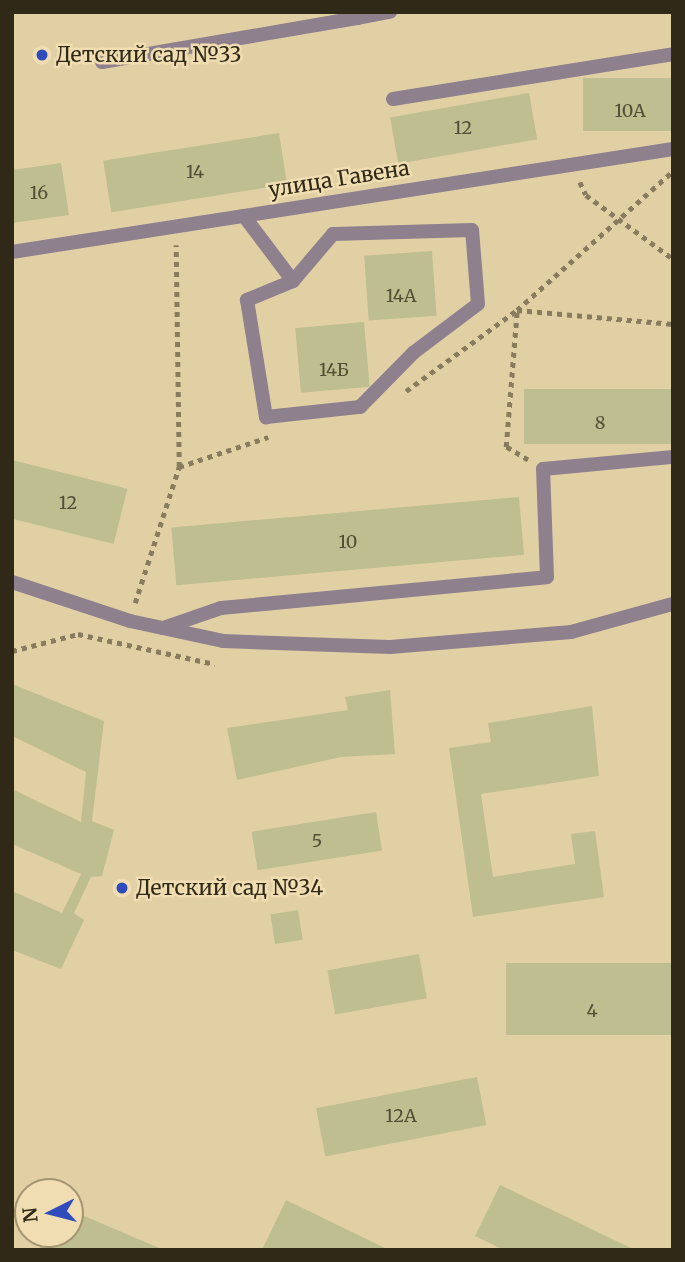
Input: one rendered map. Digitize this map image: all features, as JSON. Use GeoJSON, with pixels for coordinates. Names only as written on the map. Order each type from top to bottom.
{"type":"FeatureCollection","features":[{"type":"Feature","properties":{"kind":"street"},"geometry":{"type":"LineString","coordinates":[[102,62],[358,15],[390,12]]}},
{"type":"Feature","properties":{"kind":"street"},"geometry":{"type":"LineString","coordinates":[[394,99],[673,54]]}},
{"type":"Feature","properties":{"kind":"street","name":"улица Гавена"},"geometry":{"type":"LineString","coordinates":[[12,252],[673,149]]}},
{"type":"Feature","properties":{"kind":"street"},"geometry":{"type":"LineString","coordinates":[[244,215],[293,281]]}},
{"type":"Feature","properties":{"kind":"street"},"geometry":{"type":"LineString","coordinates":[[471,230],[478,304],[413,353],[360,407],[266,417],[247,300],[293,281],[333,234],[471,230]]}},
{"type":"Feature","properties":{"kind":"street"},"geometry":{"type":"LineString","coordinates":[[163,628],[221,608],[547,577],[543,469],[673,457]]}},
{"type":"Feature","properties":{"kind":"street"},"geometry":{"type":"LineString","coordinates":[[13,584],[130,621],[223,641],[390,647],[571,632],[673,604]]}},
{"type":"Feature","properties":{"kind":"path"},"geometry":{"type":"LineString","coordinates":[[571,164],[586,195],[673,259]]}},
{"type":"Feature","properties":{"kind":"path"},"geometry":{"type":"LineString","coordinates":[[130,621],[179,467],[176,226]]}},
{"type":"Feature","properties":{"kind":"path"},"geometry":{"type":"LineString","coordinates":[[543,469],[506,447],[517,310],[673,324]]}},
{"type":"Feature","properties":{"kind":"path"},"geometry":{"type":"LineString","coordinates":[[135,605],[147,609]]}},
{"type":"Feature","properties":{"kind":"path"},"geometry":{"type":"LineString","coordinates":[[12,651],[78,634],[215,664]]}},
{"type":"Feature","properties":{"kind":"building"},"geometry":{"type":"Polygon","coordinates":[[[583,78],[673,78],[673,131],[583,131],[583,78]]]}},
{"type":"Feature","properties":{"kind":"building"},"geometry":{"type":"Polygon","coordinates":[[[529,93],[537,139],[398,164],[390,117],[529,93]]]}},
{"type":"Feature","properties":{"kind":"building"},"geometry":{"type":"Polygon","coordinates":[[[279,133],[287,184],[111,212],[103,161],[279,133]]]}},
{"type":"Feature","properties":{"kind":"building"},"geometry":{"type":"Polygon","coordinates":[[[61,163],[69,215],[12,223],[12,170],[61,163]]]}},
{"type":"Feature","properties":{"kind":"building"},"geometry":{"type":"Polygon","coordinates":[[[432,251],[437,316],[369,321],[364,256],[432,251]]]}},
{"type":"Feature","properties":{"kind":"building"},"geometry":{"type":"Polygon","coordinates":[[[364,322],[370,387],[301,393],[295,328],[364,322]]]}},
{"type":"Feature","properties":{"kind":"building"},"geometry":{"type":"Polygon","coordinates":[[[524,389],[673,389],[673,444],[524,444],[524,389]]]}},
{"type":"Feature","properties":{"kind":"building"},"geometry":{"type":"Polygon","coordinates":[[[12,460],[127,489],[114,544],[12,519],[12,460]]]}},
{"type":"Feature","properties":{"kind":"building"},"geometry":{"type":"Polygon","coordinates":[[[519,497],[524,555],[176,585],[171,527],[519,497]]]}},
{"type":"Feature","properties":{"kind":"building"},"geometry":{"type":"Polygon","coordinates":[[[12,684],[104,721],[92,821],[114,830],[102,876],[91,877],[74,913],[84,920],[61,969],[12,950],[12,891],[62,913],[81,874],[12,844],[12,789],[81,822],[86,772],[12,736],[12,684]]]}},
{"type":"Feature","properties":{"kind":"building"},"geometry":{"type":"Polygon","coordinates":[[[390,690],[395,754],[341,757],[237,780],[227,728],[348,710],[345,697],[390,690]]]}},
{"type":"Feature","properties":{"kind":"building"},"geometry":{"type":"Polygon","coordinates":[[[592,706],[599,776],[481,794],[493,877],[575,864],[571,834],[595,831],[604,897],[473,917],[449,748],[491,742],[488,723],[592,706]]]}},
{"type":"Feature","properties":{"kind":"building"},"geometry":{"type":"Polygon","coordinates":[[[376,812],[382,851],[258,870],[252,832],[376,812]]]}},
{"type":"Feature","properties":{"kind":"building"},"geometry":{"type":"Polygon","coordinates":[[[298,910],[303,940],[275,944],[270,914],[298,910]]]}},
{"type":"Feature","properties":{"kind":"building"},"geometry":{"type":"Polygon","coordinates":[[[419,954],[427,998],[335,1014],[327,970],[419,954]]]}},
{"type":"Feature","properties":{"kind":"building"},"geometry":{"type":"Polygon","coordinates":[[[506,963],[673,963],[673,1035],[506,1035],[506,963]]]}},
{"type":"Feature","properties":{"kind":"building"},"geometry":{"type":"Polygon","coordinates":[[[477,1077],[486,1125],[325,1156],[316,1108],[477,1077]]]}},
{"type":"Feature","properties":{"kind":"building"},"geometry":{"type":"Polygon","coordinates":[[[500,1185],[635,1250],[504,1250],[475,1236],[500,1185]]]}},
{"type":"Feature","properties":{"kind":"building"},"geometry":{"type":"Polygon","coordinates":[[[286,1200],[389,1250],[262,1250],[286,1200]]]}},
{"type":"Feature","properties":{"kind":"building"},"geometry":{"type":"Polygon","coordinates":[[[84,1216],[164,1250],[39,1250],[84,1248],[84,1216]]]}},
{"type":"Feature","properties":{"kind":"place","name":"Детский сад №33"},"geometry":{"type":"Point","coordinates":[42,55]}},
{"type":"Feature","properties":{"kind":"place","name":"Детский сад №34"},"geometry":{"type":"Point","coordinates":[122,888]}}]}
